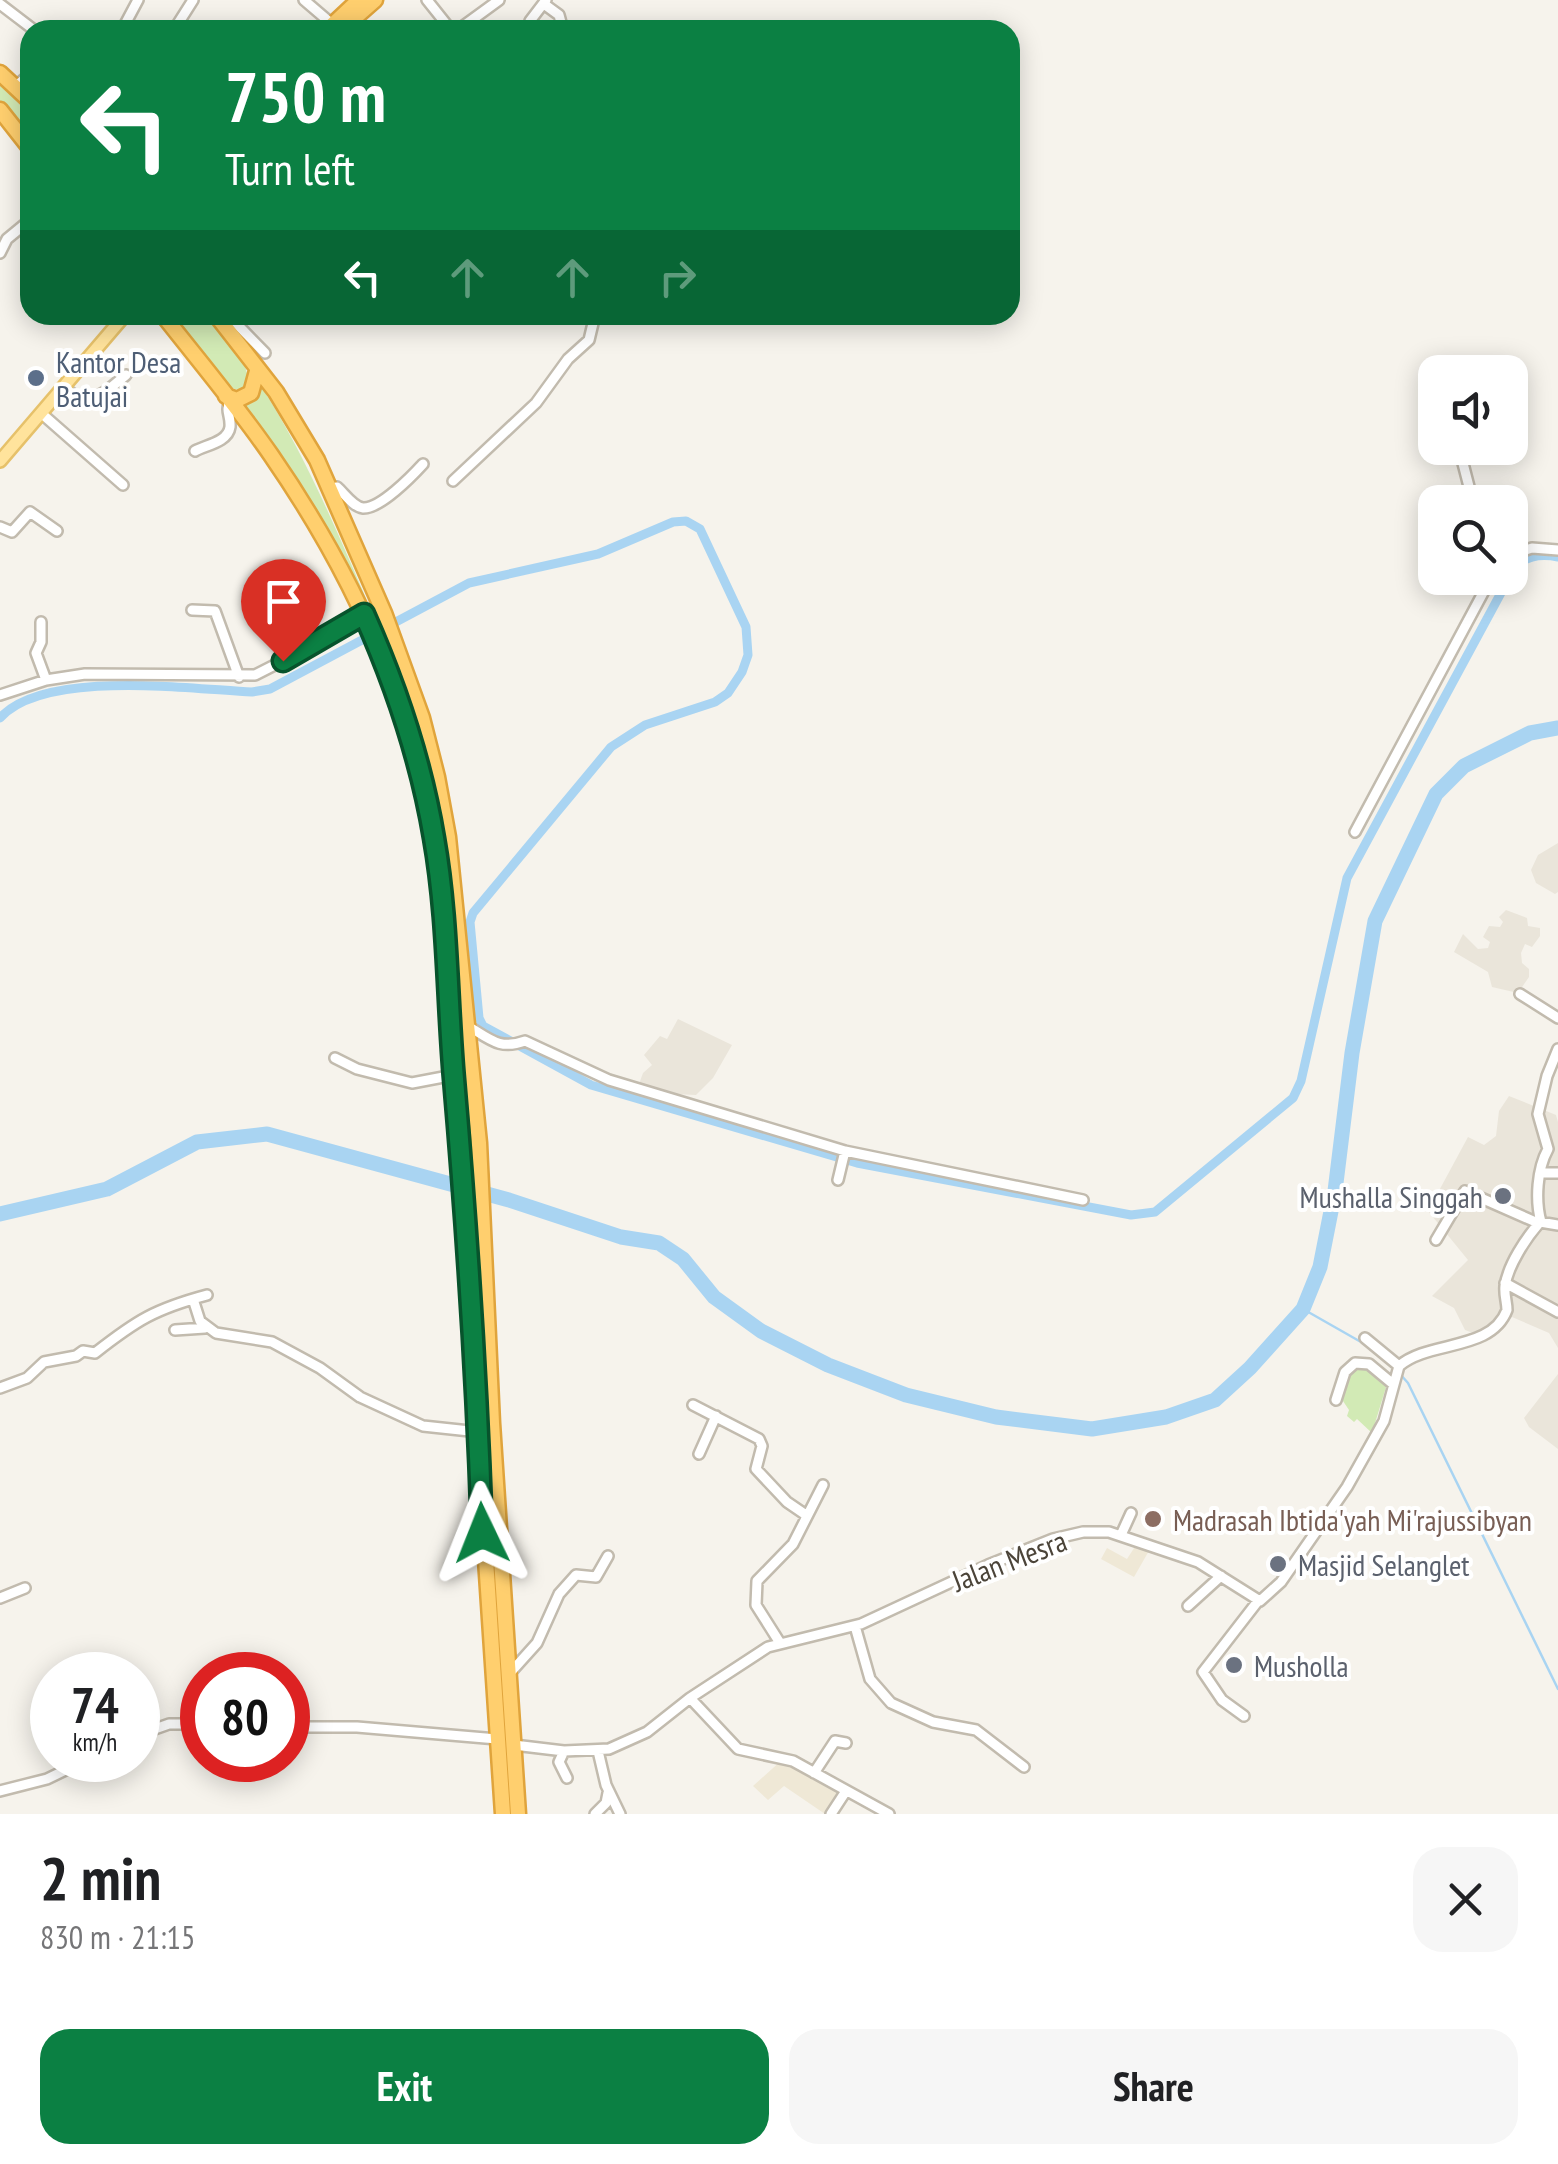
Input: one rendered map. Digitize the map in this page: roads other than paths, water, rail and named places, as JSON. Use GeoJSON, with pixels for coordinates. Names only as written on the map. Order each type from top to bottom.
{"type":"FeatureCollection","features":[{"type":"Feature","properties":{"kind":"highway"},"geometry":{"type":"LineString","coordinates":[[345,20],[374,0]]}},
{"type":"Feature","properties":{"kind":"highway"},"geometry":{"type":"LineString","coordinates":[[0,73],[20,92]]}},
{"type":"Feature","properties":{"kind":"highway"},"geometry":{"type":"LineString","coordinates":[[0,110],[20,135]]}},
{"type":"Feature","properties":{"kind":"highway"},"geometry":{"type":"LineString","coordinates":[[172,325],[297,494],[365,616],[441,838],[482,1533],[518,1745],[518,1814]]}},
{"type":"Feature","properties":{"kind":"highway"},"geometry":{"type":"LineString","coordinates":[[223,325],[293,417],[384,614],[422,718],[479,1143],[500,1649],[497,1740],[503,1814]]}},
{"type":"Feature","properties":{"kind":"highway"},"geometry":{"type":"LineString","coordinates":[[228,399],[250,394],[257,371]]}},
{"type":"Feature","properties":{"kind":"main road"},"geometry":{"type":"LineString","coordinates":[[0,462],[116,325]]}},
{"type":"Feature","properties":{"kind":"street"},"geometry":{"type":"LineString","coordinates":[[304,0],[325,20]]}},
{"type":"Feature","properties":{"kind":"street"},"geometry":{"type":"LineString","coordinates":[[427,0],[445,20]]}},
{"type":"Feature","properties":{"kind":"street"},"geometry":{"type":"LineString","coordinates":[[469,20],[499,0]]}},
{"type":"Feature","properties":{"kind":"street"},"geometry":{"type":"LineString","coordinates":[[0,4],[21,20]]}},
{"type":"Feature","properties":{"kind":"street"},"geometry":{"type":"LineString","coordinates":[[15,88],[20,83]]}},
{"type":"Feature","properties":{"kind":"street"},"geometry":{"type":"LineString","coordinates":[[0,253],[7,239],[20,228]]}},
{"type":"Feature","properties":{"kind":"street"},"geometry":{"type":"LineString","coordinates":[[237,325],[265,354]]}},
{"type":"Feature","properties":{"kind":"street"},"geometry":{"type":"LineString","coordinates":[[453,481],[536,403],[568,359],[589,340],[593,325]]}},
{"type":"Feature","properties":{"kind":"street"},"geometry":{"type":"LineString","coordinates":[[62,387],[85,403],[126,375]]}},
{"type":"Feature","properties":{"kind":"street"},"geometry":{"type":"LineString","coordinates":[[194,450],[226,436],[230,430],[228,399]]}},
{"type":"Feature","properties":{"kind":"street"},"geometry":{"type":"LineString","coordinates":[[40,412],[122,484]]}},
{"type":"Feature","properties":{"kind":"street"},"geometry":{"type":"LineString","coordinates":[[0,437],[12,446]]}},
{"type":"Feature","properties":{"kind":"street"},"geometry":{"type":"LineString","coordinates":[[328,488],[337,487],[355,505],[368,507],[386,498],[423,464]]}},
{"type":"Feature","properties":{"kind":"street"},"geometry":{"type":"LineString","coordinates":[[0,527],[12,532],[30,512],[57,531]]}},
{"type":"Feature","properties":{"kind":"street"},"geometry":{"type":"LineString","coordinates":[[1528,549],[1558,550]]}},
{"type":"Feature","properties":{"kind":"street"},"geometry":{"type":"LineString","coordinates":[[1356,832],[1482,595]]}},
{"type":"Feature","properties":{"kind":"street"},"geometry":{"type":"LineString","coordinates":[[192,610],[215,611],[239,677]]}},
{"type":"Feature","properties":{"kind":"street"},"geometry":{"type":"LineString","coordinates":[[0,695],[46,680],[85,674],[239,677],[267,670],[365,616]]}},
{"type":"Feature","properties":{"kind":"street"},"geometry":{"type":"LineString","coordinates":[[41,622],[41,642],[36,653],[46,680]]}},
{"type":"Feature","properties":{"kind":"street"},"geometry":{"type":"LineString","coordinates":[[1520,994],[1558,1018]]}},
{"type":"Feature","properties":{"kind":"street"},"geometry":{"type":"LineString","coordinates":[[466,1025],[493,1042],[517,1043],[609,1080],[845,1153],[1083,1200]]}},
{"type":"Feature","properties":{"kind":"street"},"geometry":{"type":"LineString","coordinates":[[1244,1716],[1222,1700],[1203,1672],[1258,1601],[1281,1582],[1348,1487],[1380,1429],[1399,1368],[1418,1354],[1497,1327],[1507,1310],[1505,1283],[1539,1223],[1540,1162],[1548,1150],[1538,1113],[1558,1049]]}},
{"type":"Feature","properties":{"kind":"street"},"geometry":{"type":"LineString","coordinates":[[335,1058],[358,1069],[412,1083],[454,1075]]}},
{"type":"Feature","properties":{"kind":"street"},"geometry":{"type":"LineString","coordinates":[[838,1180],[845,1153]]}},
{"type":"Feature","properties":{"kind":"street"},"geometry":{"type":"LineString","coordinates":[[1540,1173],[1558,1173]]}},
{"type":"Feature","properties":{"kind":"street"},"geometry":{"type":"LineString","coordinates":[[1436,1240],[1465,1191],[1539,1223],[1558,1225]]}},
{"type":"Feature","properties":{"kind":"street"},"geometry":{"type":"LineString","coordinates":[[1505,1283],[1558,1312]]}},
{"type":"Feature","properties":{"kind":"street"},"geometry":{"type":"LineString","coordinates":[[0,1388],[27,1378],[44,1362],[83,1351],[95,1353],[115,1335],[158,1309],[207,1296]]}},
{"type":"Feature","properties":{"kind":"street"},"geometry":{"type":"LineString","coordinates":[[193,1299],[206,1328]]}},
{"type":"Feature","properties":{"kind":"street"},"geometry":{"type":"LineString","coordinates":[[175,1330],[206,1328],[236,1338],[272,1342],[320,1368],[360,1398],[424,1426],[479,1432]]}},
{"type":"Feature","properties":{"kind":"street"},"geometry":{"type":"LineString","coordinates":[[1365,1338],[1399,1368]]}},
{"type":"Feature","properties":{"kind":"street"},"geometry":{"type":"LineString","coordinates":[[1336,1400],[1345,1372],[1354,1363],[1369,1364],[1393,1383]]}},
{"type":"Feature","properties":{"kind":"street"},"geometry":{"type":"LineString","coordinates":[[694,1404],[759,1438],[762,1446],[756,1469],[787,1502],[806,1515]]}},
{"type":"Feature","properties":{"kind":"street"},"geometry":{"type":"LineString","coordinates":[[698,1454],[716,1416]]}},
{"type":"Feature","properties":{"kind":"street"},"geometry":{"type":"LineString","coordinates":[[780,1643],[756,1605],[755,1589],[764,1571],[788,1550],[823,1485]]}},
{"type":"Feature","properties":{"kind":"street"},"geometry":{"type":"LineString","coordinates":[[1120,1536],[1131,1513]]}},
{"type":"Feature","properties":{"kind":"street","name":"Jalan Mesra"},"geometry":{"type":"LineString","coordinates":[[518,1745],[598,1751],[647,1732],[690,1698],[780,1643],[855,1626],[1053,1539],[1101,1531],[1120,1536],[1198,1562],[1258,1601]]}},
{"type":"Feature","properties":{"kind":"street"},"geometry":{"type":"LineString","coordinates":[[508,1674],[540,1638],[564,1587],[576,1575],[596,1577],[608,1556]]}},
{"type":"Feature","properties":{"kind":"street"},"geometry":{"type":"LineString","coordinates":[[1188,1606],[1221,1576]]}},
{"type":"Feature","properties":{"kind":"street"},"geometry":{"type":"LineString","coordinates":[[0,1598],[25,1588]]}},
{"type":"Feature","properties":{"kind":"street"},"geometry":{"type":"LineString","coordinates":[[855,1626],[870,1679],[891,1704],[933,1722],[976,1730],[1024,1767]]}},
{"type":"Feature","properties":{"kind":"street"},"geometry":{"type":"LineString","coordinates":[[690,1698],[738,1749],[779,1756],[890,1814]]}},
{"type":"Feature","properties":{"kind":"street"},"geometry":{"type":"LineString","coordinates":[[310,1726],[497,1740]]}},
{"type":"Feature","properties":{"kind":"street"},"geometry":{"type":"LineString","coordinates":[[814,1773],[835,1741],[846,1743]]}},
{"type":"Feature","properties":{"kind":"street"},"geometry":{"type":"LineString","coordinates":[[564,1751],[559,1762],[567,1778]]}},
{"type":"Feature","properties":{"kind":"street"},"geometry":{"type":"LineString","coordinates":[[598,1751],[608,1793],[620,1814]]}},
{"type":"Feature","properties":{"kind":"street"},"geometry":{"type":"LineString","coordinates":[[0,1791],[34,1782]]}},
{"type":"Feature","properties":{"kind":"street"},"geometry":{"type":"LineString","coordinates":[[832,1814],[846,1791]]}},
{"type":"Feature","properties":{"kind":"street"},"geometry":{"type":"LineString","coordinates":[[596,1814],[606,1803],[608,1793]]}},
{"type":"Feature","properties":{"kind":"waterway"},"geometry":{"type":"LineString","coordinates":[[0,718],[21,703],[83,687],[157,686],[252,692],[270,689],[469,583],[598,554],[673,522],[686,521],[700,529],[746,627],[748,655],[742,672],[728,693],[715,702],[645,725],[611,747],[473,913],[470,922],[483,1026],[591,1085],[857,1163],[1131,1215],[1155,1212],[1293,1098],[1301,1081],[1347,878],[1500,595]]}},
{"type":"Feature","properties":{"kind":"waterway"},"geometry":{"type":"LineString","coordinates":[[1528,558],[1558,557]]}},
{"type":"Feature","properties":{"kind":"waterway"},"geometry":{"type":"LineString","coordinates":[[0,1214],[107,1189],[197,1142],[267,1134],[509,1200],[621,1237],[659,1243],[683,1259],[714,1297],[761,1331],[828,1365],[906,1395],[996,1417],[1092,1429],[1166,1417],[1215,1400],[1303,1309],[1320,1267],[1335,1191],[1352,1053],[1375,921],[1436,794],[1464,766],[1530,733],[1558,728]]}},
{"type":"Feature","properties":{"kind":"waterway"},"geometry":{"type":"LineString","coordinates":[[1303,1309],[1368,1346]]}},
{"type":"Feature","properties":{"kind":"waterway"},"geometry":{"type":"LineString","coordinates":[[1400,1374],[1408,1383],[1558,1689]]}},
{"type":"Feature","properties":{"kind":"place","name":"Kantor Desa Batujai"},"geometry":{"type":"Point","coordinates":[36,378]}},
{"type":"Feature","properties":{"kind":"place","name":"Mushalla Singgah"},"geometry":{"type":"Point","coordinates":[1503,1196]}},
{"type":"Feature","properties":{"kind":"place","name":"Madrasah Ibtida'yah Mi'rajussibyan"},"geometry":{"type":"Point","coordinates":[1153,1519]}},
{"type":"Feature","properties":{"kind":"place","name":"Masjid Selanglet"},"geometry":{"type":"Point","coordinates":[1278,1564]}},
{"type":"Feature","properties":{"kind":"place","name":"Musholla"},"geometry":{"type":"Point","coordinates":[1234,1665]}}]}
